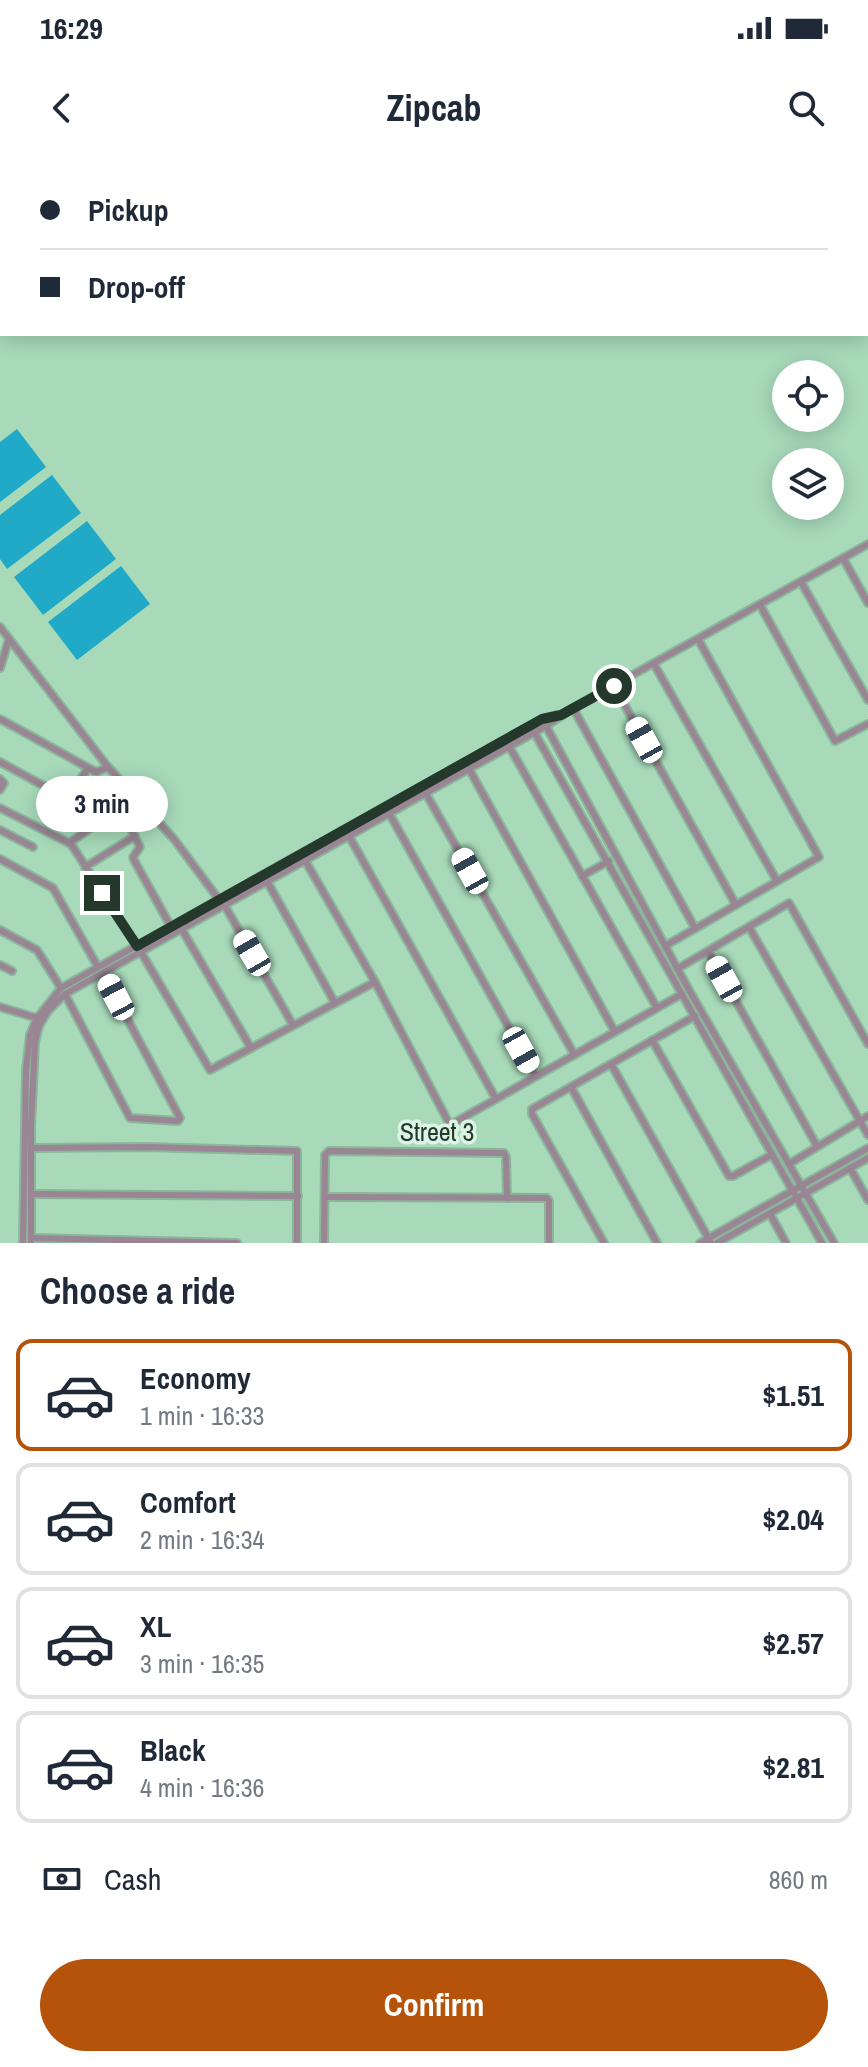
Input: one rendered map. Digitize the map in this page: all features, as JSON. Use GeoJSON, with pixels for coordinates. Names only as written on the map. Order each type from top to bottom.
{"type":"FeatureCollection","features":[{"type":"Feature","properties":{"kind":"street"},"geometry":{"type":"LineString","coordinates":[[23,1243],[26,1070],[30,1035],[37,1018],[63,991],[868,544]]}},
{"type":"Feature","properties":{"kind":"street"},"geometry":{"type":"LineString","coordinates":[[843,558],[868,603]]}},
{"type":"Feature","properties":{"kind":"street"},"geometry":{"type":"LineString","coordinates":[[801,582],[868,700]]}},
{"type":"Feature","properties":{"kind":"street"},"geometry":{"type":"LineString","coordinates":[[760,605],[835,741],[868,724]]}},
{"type":"Feature","properties":{"kind":"street"},"geometry":{"type":"LineString","coordinates":[[0,627],[108,767],[174,839],[222,903],[293,1025]]}},
{"type":"Feature","properties":{"kind":"street"},"geometry":{"type":"LineString","coordinates":[[0,668],[9,639]]}},
{"type":"Feature","properties":{"kind":"street"},"geometry":{"type":"LineString","coordinates":[[665,946],[819,857],[698,639]]}},
{"type":"Feature","properties":{"kind":"street"},"geometry":{"type":"LineString","coordinates":[[654,664],[777,881]]}},
{"type":"Feature","properties":{"kind":"street"},"geometry":{"type":"LineString","coordinates":[[614,686],[736,905]]}},
{"type":"Feature","properties":{"kind":"street"},"geometry":{"type":"LineString","coordinates":[[573,708],[695,928]]}},
{"type":"Feature","properties":{"kind":"street"},"geometry":{"type":"LineString","coordinates":[[0,719],[88,768],[100,772],[108,767]]}},
{"type":"Feature","properties":{"kind":"street"},"geometry":{"type":"LineString","coordinates":[[544,722],[677,969],[834,1243]]}},
{"type":"Feature","properties":{"kind":"street"},"geometry":{"type":"LineString","coordinates":[[139,949],[171,927],[268,883],[306,862],[367,822],[469,769],[532,729]]}},
{"type":"Feature","properties":{"kind":"street"},"geometry":{"type":"LineString","coordinates":[[532,729],[822,1243]]}},
{"type":"Feature","properties":{"kind":"street"},"geometry":{"type":"LineString","coordinates":[[509,746],[657,1008]]}},
{"type":"Feature","properties":{"kind":"street"},"geometry":{"type":"LineString","coordinates":[[0,762],[68,799],[88,768]]}},
{"type":"Feature","properties":{"kind":"street"},"geometry":{"type":"LineString","coordinates":[[469,769],[615,1032]]}},
{"type":"Feature","properties":{"kind":"street"},"geometry":{"type":"LineString","coordinates":[[0,779],[4,783],[0,790]]}},
{"type":"Feature","properties":{"kind":"street"},"geometry":{"type":"LineString","coordinates":[[112,791],[140,847],[134,860],[171,927]]}},
{"type":"Feature","properties":{"kind":"street"},"geometry":{"type":"LineString","coordinates":[[425,792],[574,1054]]}},
{"type":"Feature","properties":{"kind":"street"},"geometry":{"type":"LineString","coordinates":[[0,808],[69,843],[139,949],[207,1068],[213,1070],[375,982]]}},
{"type":"Feature","properties":{"kind":"street"},"geometry":{"type":"LineString","coordinates":[[389,813],[536,1076]]}},
{"type":"Feature","properties":{"kind":"street"},"geometry":{"type":"LineString","coordinates":[[69,843],[104,819]]}},
{"type":"Feature","properties":{"kind":"street"},"geometry":{"type":"LineString","coordinates":[[0,830],[33,847]]}},
{"type":"Feature","properties":{"kind":"street"},"geometry":{"type":"LineString","coordinates":[[85,867],[135,836]]}},
{"type":"Feature","properties":{"kind":"street"},"geometry":{"type":"LineString","coordinates":[[349,836],[496,1099]]}},
{"type":"Feature","properties":{"kind":"street"},"geometry":{"type":"LineString","coordinates":[[0,859],[53,888],[101,970],[180,1118],[178,1121],[130,1118],[63,991],[37,950],[0,930]]}},
{"type":"Feature","properties":{"kind":"street"},"geometry":{"type":"LineString","coordinates":[[582,876],[609,861]]}},
{"type":"Feature","properties":{"kind":"street"},"geometry":{"type":"LineString","coordinates":[[306,862],[375,982],[450,1125],[682,994]]}},
{"type":"Feature","properties":{"kind":"street"},"geometry":{"type":"LineString","coordinates":[[268,883],[335,1003]]}},
{"type":"Feature","properties":{"kind":"street"},"geometry":{"type":"LineString","coordinates":[[677,969],[789,903],[868,1044]]}},
{"type":"Feature","properties":{"kind":"street"},"geometry":{"type":"LineString","coordinates":[[749,927],[868,1135]]}},
{"type":"Feature","properties":{"kind":"street"},"geometry":{"type":"LineString","coordinates":[[181,928],[251,1048]]}},
{"type":"Feature","properties":{"kind":"street"},"geometry":{"type":"LineString","coordinates":[[708,951],[817,1146]]}},
{"type":"Feature","properties":{"kind":"street"},"geometry":{"type":"LineString","coordinates":[[0,965],[12,971]]}},
{"type":"Feature","properties":{"kind":"street"},"geometry":{"type":"LineString","coordinates":[[63,991],[39,1026],[35,1042],[31,1241],[237,1243]]}},
{"type":"Feature","properties":{"kind":"street"},"geometry":{"type":"LineString","coordinates":[[0,1007],[37,1018]]}},
{"type":"Feature","properties":{"kind":"street"},"geometry":{"type":"LineString","coordinates":[[604,1243],[531,1112],[695,1016]]}},
{"type":"Feature","properties":{"kind":"street"},"geometry":{"type":"LineString","coordinates":[[652,1040],[729,1176],[771,1155]]}},
{"type":"Feature","properties":{"kind":"street"},"geometry":{"type":"LineString","coordinates":[[611,1064],[710,1241]]}},
{"type":"Feature","properties":{"kind":"street"},"geometry":{"type":"LineString","coordinates":[[571,1087],[657,1243]]}},
{"type":"Feature","properties":{"kind":"street"},"geometry":{"type":"LineString","coordinates":[[789,1164],[868,1116]]}},
{"type":"Feature","properties":{"kind":"street"},"geometry":{"type":"LineString","coordinates":[[31,1148],[293,1150],[298,1153],[297,1243]]}},
{"type":"Feature","properties":{"kind":"street"},"geometry":{"type":"LineString","coordinates":[[804,1190],[868,1148]]}},
{"type":"Feature","properties":{"kind":"street"},"geometry":{"type":"LineString","coordinates":[[324,1243],[325,1155],[329,1151],[504,1153],[507,1198]]}},
{"type":"Feature","properties":{"kind":"street"},"geometry":{"type":"LineString","coordinates":[[700,1243],[710,1241],[868,1158]]}},
{"type":"Feature","properties":{"kind":"street"},"geometry":{"type":"LineString","coordinates":[[850,1168],[868,1200]]}},
{"type":"Feature","properties":{"kind":"street"},"geometry":{"type":"LineString","coordinates":[[31,1194],[298,1196]]}},
{"type":"Feature","properties":{"kind":"street"},"geometry":{"type":"LineString","coordinates":[[717,1243],[731,1240],[795,1195]]}},
{"type":"Feature","properties":{"kind":"street"},"geometry":{"type":"LineString","coordinates":[[325,1197],[549,1199],[549,1243]]}},
{"type":"Feature","properties":{"kind":"street"},"geometry":{"type":"LineString","coordinates":[[770,1214],[786,1243]]}},
{"type":"Feature","properties":{"kind":"water"},"geometry":{"type":"Polygon","coordinates":[[[17,429],[46,467],[0,502],[0,442],[17,429]]]}},
{"type":"Feature","properties":{"kind":"water"},"geometry":{"type":"Polygon","coordinates":[[[52,475],[81,513],[7,569],[0,559],[0,515],[52,475]]]}},
{"type":"Feature","properties":{"kind":"water"},"geometry":{"type":"Polygon","coordinates":[[[87,521],[116,559],[43,615],[14,577],[87,521]]]}},
{"type":"Feature","properties":{"kind":"water"},"geometry":{"type":"Polygon","coordinates":[[[121,566],[150,604],[77,660],[48,622],[121,566]]]}},
{"type":"Feature","properties":{"kind":"route"},"geometry":{"type":"LineString","coordinates":[[102,893],[137,946],[542,719],[561,715],[614,686]]}}]}
